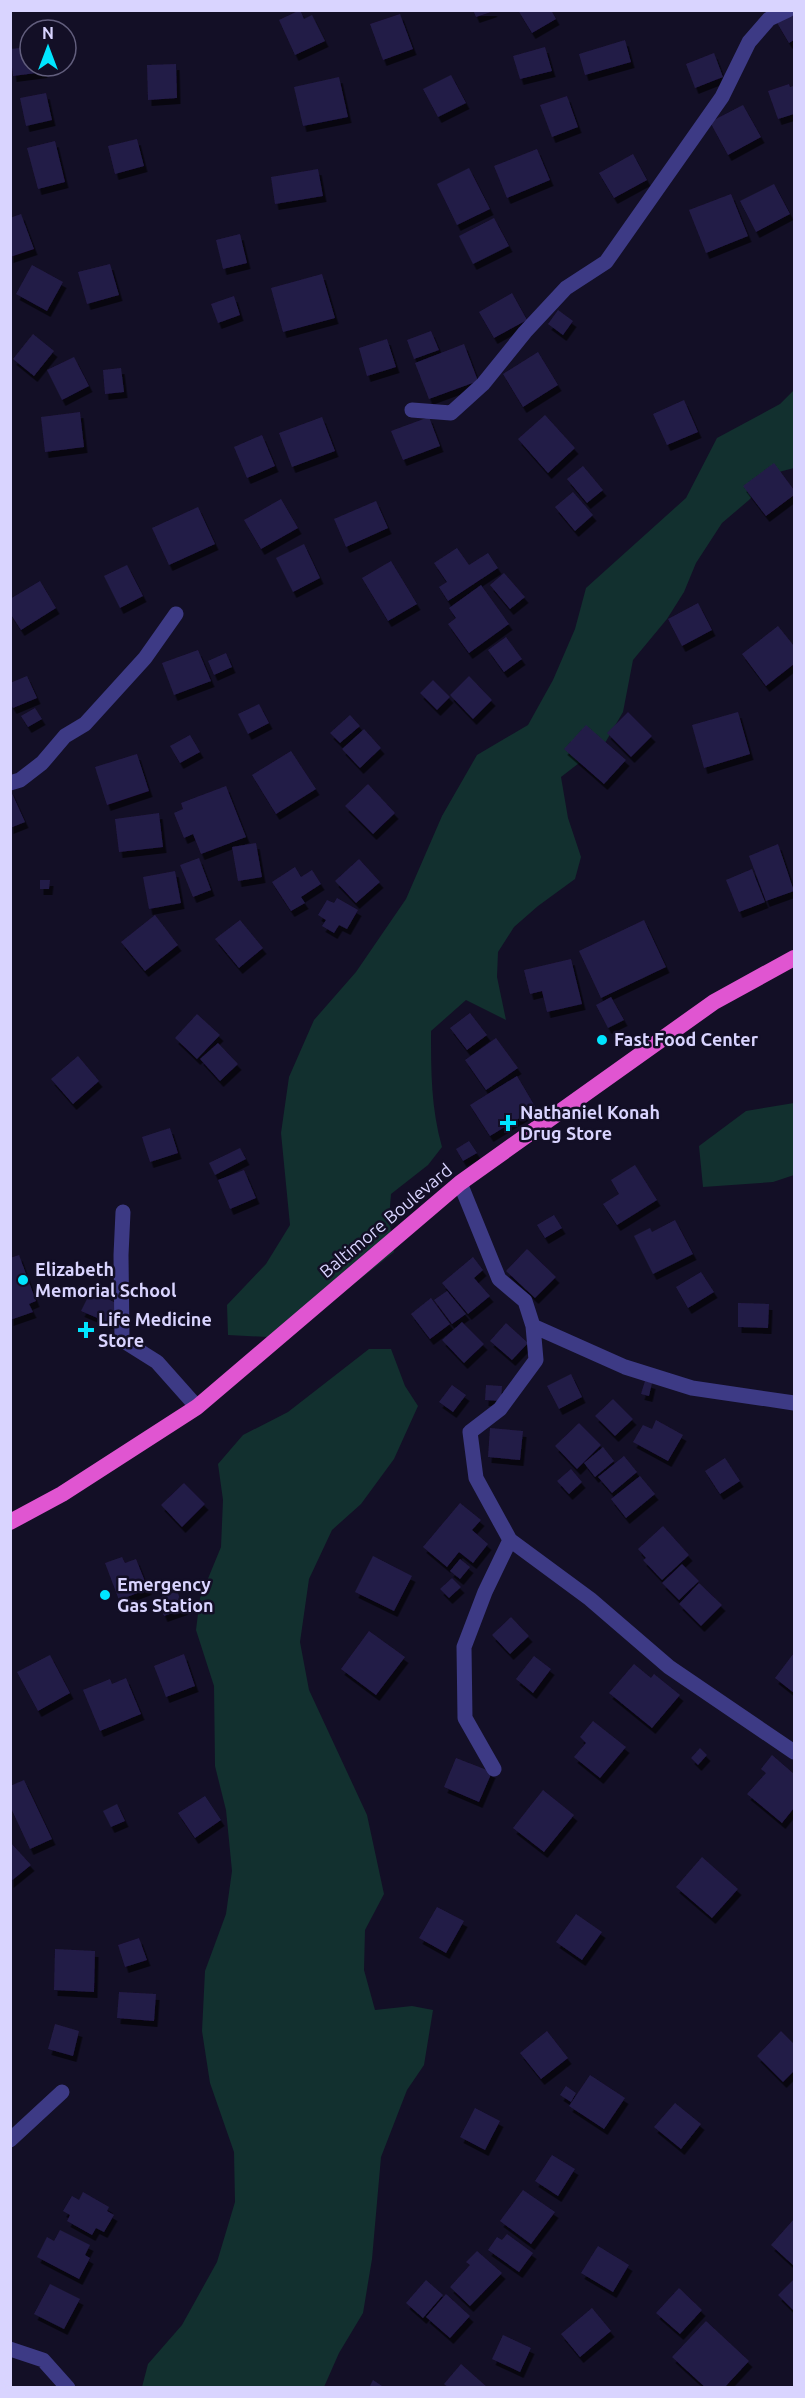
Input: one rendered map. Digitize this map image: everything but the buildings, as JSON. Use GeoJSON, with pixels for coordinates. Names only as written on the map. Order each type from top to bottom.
{"type":"FeatureCollection","features":[{"type":"Feature","properties":{"kind":"highway","name":"Baltimore Boulevard"},"geometry":{"type":"LineString","coordinates":[[10,1522],[62,1494],[197,1407],[460,1183],[714,1002],[795,958]]}},
{"type":"Feature","properties":{"kind":"street"},"geometry":{"type":"LineString","coordinates":[[412,410],[451,413],[483,384],[525,332],[566,288],[606,262],[722,97],[749,42],[770,19],[788,10]]}},
{"type":"Feature","properties":{"kind":"street"},"geometry":{"type":"LineString","coordinates":[[10,783],[20,780],[42,763],[65,736],[85,724],[146,658],[176,614]]}},
{"type":"Feature","properties":{"kind":"street"},"geometry":{"type":"LineString","coordinates":[[460,1183],[499,1279],[525,1301],[533,1326],[536,1360],[500,1409],[470,1432],[476,1478],[510,1540],[590,1599],[669,1667],[795,1752]]}},
{"type":"Feature","properties":{"kind":"street"},"geometry":{"type":"LineString","coordinates":[[123,1212],[122,1340],[157,1362],[197,1407]]}},
{"type":"Feature","properties":{"kind":"street"},"geometry":{"type":"LineString","coordinates":[[533,1326],[625,1367],[692,1388],[795,1403]]}},
{"type":"Feature","properties":{"kind":"street"},"geometry":{"type":"LineString","coordinates":[[494,1769],[465,1718],[464,1647],[485,1592],[510,1540]]}},
{"type":"Feature","properties":{"kind":"street"},"geometry":{"type":"LineString","coordinates":[[10,2140],[62,2092]]}},
{"type":"Feature","properties":{"kind":"street"},"geometry":{"type":"LineString","coordinates":[[10,2349],[43,2360],[68,2388]]}},
{"type":"Feature","properties":{"kind":"green space"},"geometry":{"type":"Polygon","coordinates":[[[794,390],[794,468],[775,473],[722,523],[696,563],[684,592],[667,619],[633,660],[623,712],[605,743],[561,777],[568,818],[581,857],[575,879],[514,927],[498,952],[497,977],[506,1020],[466,1000],[431,1031],[434,1104],[442,1147],[428,1165],[391,1194],[389,1218],[394,1252],[286,1338],[228,1335],[227,1305],[266,1264],[290,1225],[281,1133],[289,1077],[314,1020],[356,972],[406,899],[442,816],[477,755],[528,725],[553,680],[575,629],[586,588],[686,498],[717,438],[780,404],[794,390]]]}},
{"type":"Feature","properties":{"kind":"green space"},"geometry":{"type":"Polygon","coordinates":[[[794,1103],[794,1175],[773,1182],[703,1187],[699,1146],[746,1111],[794,1103]]]}},
{"type":"Feature","properties":{"kind":"green space"},"geometry":{"type":"Polygon","coordinates":[[[369,1349],[391,1349],[405,1386],[418,1406],[394,1459],[361,1504],[332,1530],[309,1579],[300,1642],[309,1690],[367,1815],[384,1894],[365,1930],[364,1970],[375,2010],[412,2006],[433,2010],[424,2065],[407,2090],[381,2157],[372,2259],[363,2313],[339,2353],[324,2387],[142,2387],[148,2364],[182,2325],[217,2262],[235,2202],[234,2152],[210,2083],[202,2031],[205,1971],[226,1914],[232,1871],[226,1810],[215,1766],[214,1686],[196,1630],[200,1598],[221,1547],[223,1500],[218,1464],[243,1435],[288,1412],[369,1349]]]}},
{"type":"Feature","properties":{"kind":"place","name":"Fast Food Center"},"geometry":{"type":"Point","coordinates":[602,1040]}},
{"type":"Feature","properties":{"kind":"place","name":"Nathaniel Konah Drug Store"},"geometry":{"type":"Point","coordinates":[508,1123]}},
{"type":"Feature","properties":{"kind":"place","name":"Elizabeth Memorial School"},"geometry":{"type":"Point","coordinates":[23,1280]}},
{"type":"Feature","properties":{"kind":"place","name":"Life Medicine Store"},"geometry":{"type":"Point","coordinates":[86,1330]}},
{"type":"Feature","properties":{"kind":"place","name":"Emergency Gas Station"},"geometry":{"type":"Point","coordinates":[105,1595]}}]}
